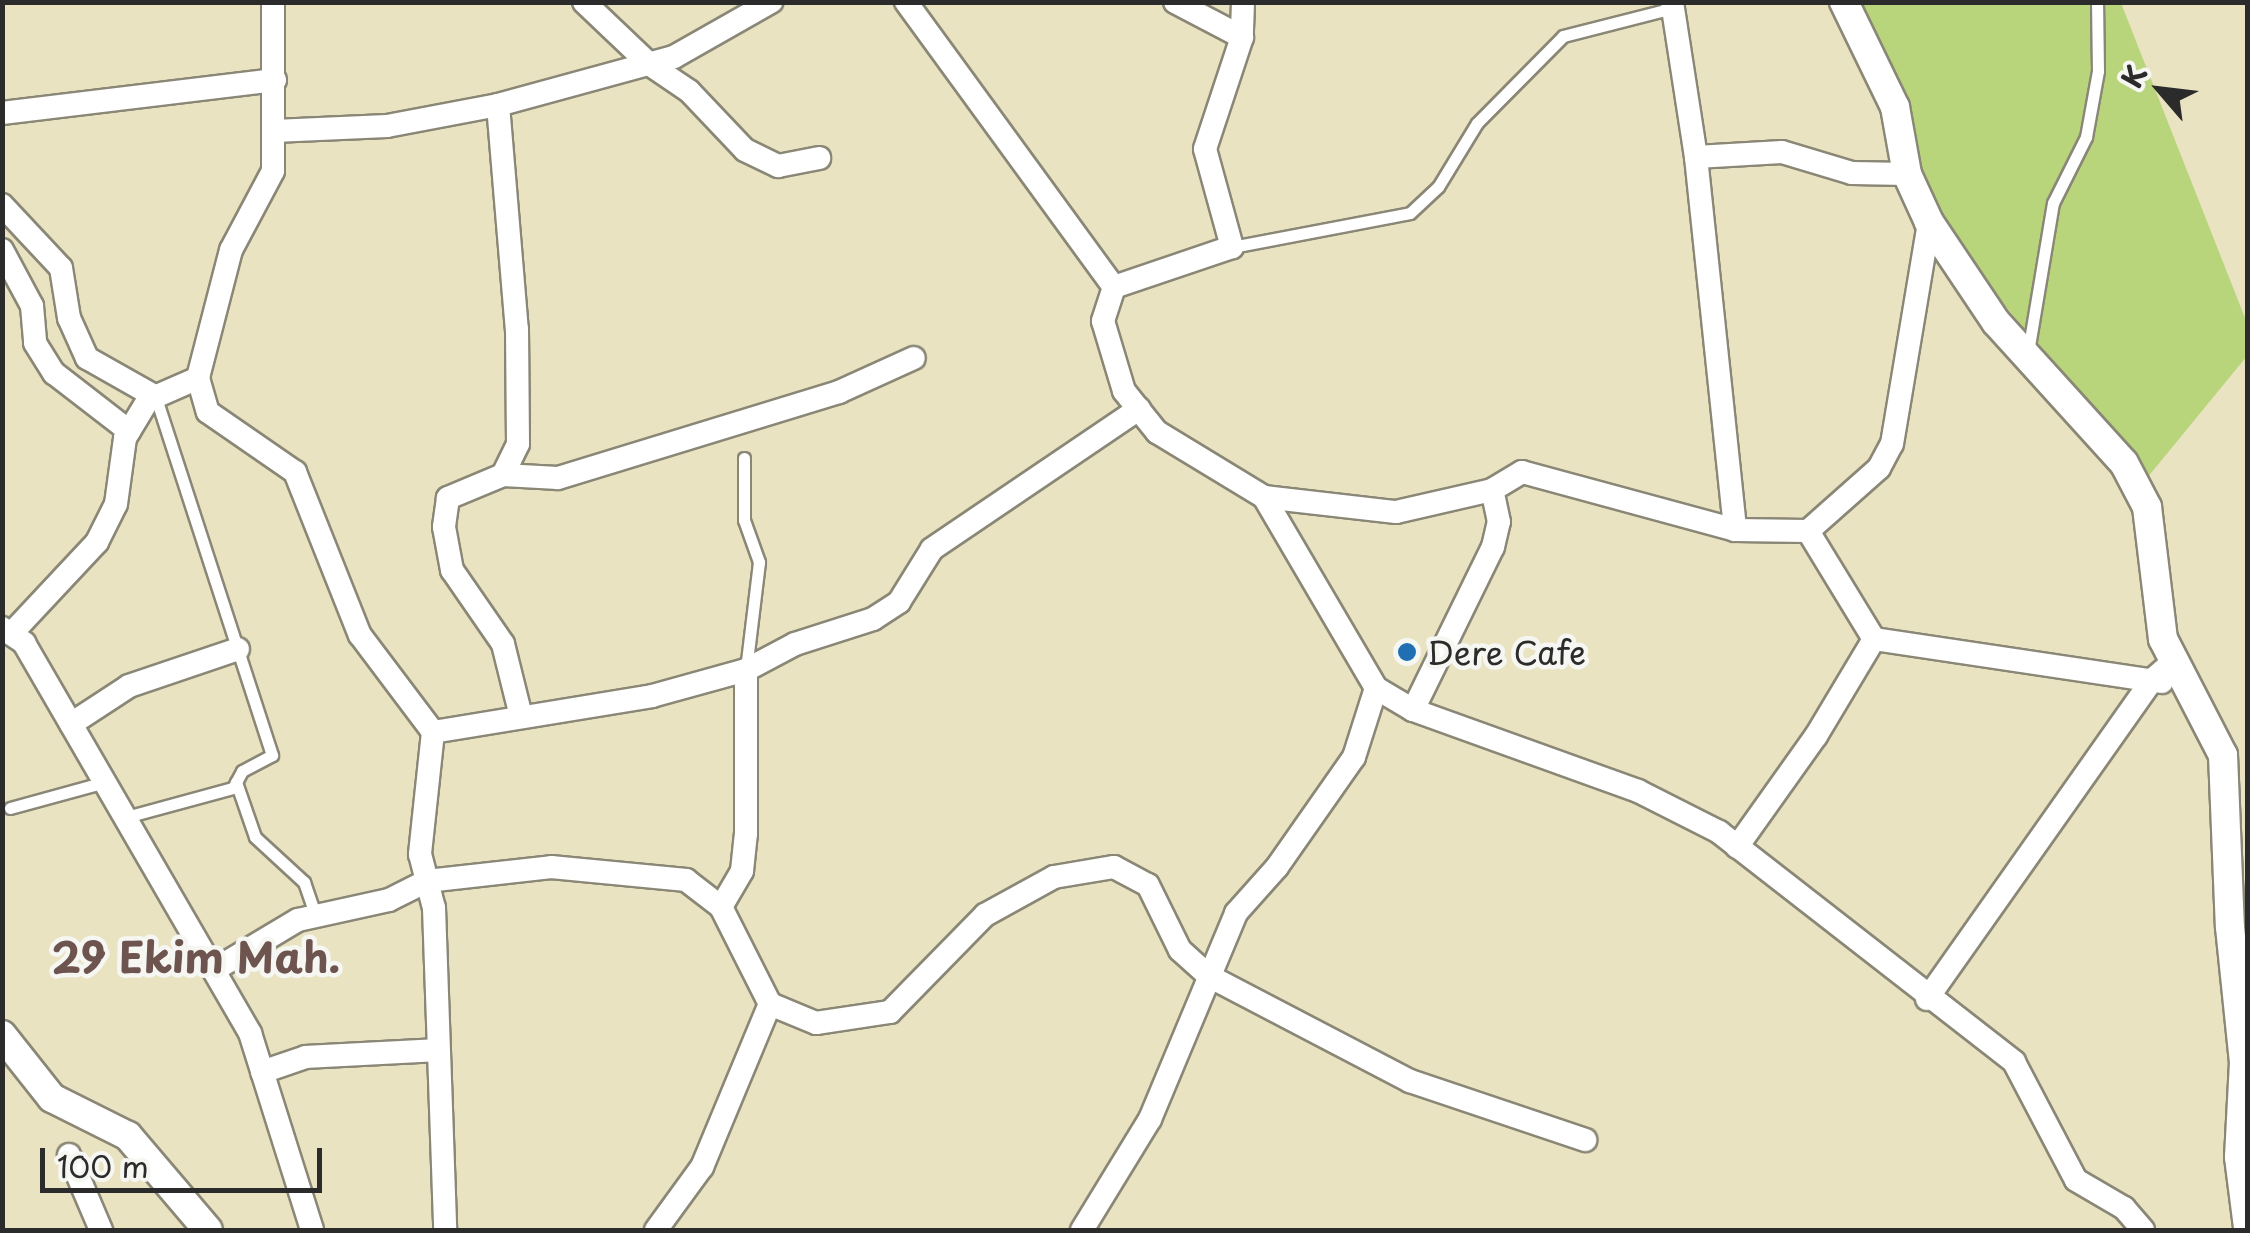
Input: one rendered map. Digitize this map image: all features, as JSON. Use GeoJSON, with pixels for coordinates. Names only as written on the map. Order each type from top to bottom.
{"type":"FeatureCollection","features":[{"type":"Feature","properties":{"kind":"street"},"geometry":{"type":"LineString","coordinates":[[272,2],[273,171],[231,250],[204,336],[198,378],[208,412],[295,472],[360,635],[433,732],[420,854],[434,908],[444,1230]]}},
{"type":"Feature","properties":{"kind":"street"},"geometry":{"type":"LineString","coordinates":[[584,2],[649,64],[689,91],[745,150],[778,166],[819,158]]}},
{"type":"Feature","properties":{"kind":"street"},"geometry":{"type":"LineString","coordinates":[[274,131],[387,126],[498,105],[649,64],[771,2]]}},
{"type":"Feature","properties":{"kind":"street"},"geometry":{"type":"LineString","coordinates":[[906,2],[1114,287]]}},
{"type":"Feature","properties":{"kind":"street"},"geometry":{"type":"LineString","coordinates":[[1175,2],[1242,37]]}},
{"type":"Feature","properties":{"kind":"street"},"geometry":{"type":"LineString","coordinates":[[1114,287],[1232,248],[1205,149],[1242,37],[1243,2]]}},
{"type":"Feature","properties":{"kind":"street"},"geometry":{"type":"LineString","coordinates":[[1844,2],[1896,108],[1907,174],[1928,222],[2027,356],[2124,463],[2147,507],[2170,676],[2223,755],[2230,927],[2244,1062],[2239,1157],[2248,1227]]}},
{"type":"Feature","properties":{"kind":"street"},"geometry":{"type":"LineString","coordinates":[[1672,5],[1696,157],[1736,530]]}},
{"type":"Feature","properties":{"kind":"street"},"geometry":{"type":"LineString","coordinates":[[2,113],[275,80]]}},
{"type":"Feature","properties":{"kind":"street"},"geometry":{"type":"LineString","coordinates":[[498,105],[517,329],[518,444],[503,475]]}},
{"type":"Feature","properties":{"kind":"street"},"geometry":{"type":"LineString","coordinates":[[1696,157],[1782,152],[1852,173],[1907,174]]}},
{"type":"Feature","properties":{"kind":"street"},"geometry":{"type":"LineString","coordinates":[[2,205],[61,268],[69,318],[87,358],[156,397]]}},
{"type":"Feature","properties":{"kind":"street"},"geometry":{"type":"LineString","coordinates":[[1114,287],[1103,321],[1124,391],[1157,432],[1264,497],[1396,512],[1492,490],[1522,472],[1736,530],[1808,532],[1879,468],[1892,444],[1928,222]]}},
{"type":"Feature","properties":{"kind":"street"},"geometry":{"type":"LineString","coordinates":[[2,250],[32,306],[35,343],[54,373],[129,431]]}},
{"type":"Feature","properties":{"kind":"street"},"geometry":{"type":"LineString","coordinates":[[522,716],[503,644],[452,570],[444,527],[448,498],[503,475],[558,478],[839,392],[914,358]]}},
{"type":"Feature","properties":{"kind":"street"},"geometry":{"type":"LineString","coordinates":[[198,378],[156,397],[129,431],[116,504],[98,542],[7,631],[24,644],[250,1033],[312,1230]]}},
{"type":"Feature","properties":{"kind":"street"},"geometry":{"type":"LineString","coordinates":[[433,732],[652,696],[746,670],[899,602],[932,550],[1139,410]]}},
{"type":"Feature","properties":{"kind":"street"},"geometry":{"type":"LineString","coordinates":[[1413,710],[1493,547],[1499,522],[1492,490]]}},
{"type":"Feature","properties":{"kind":"street"},"geometry":{"type":"LineString","coordinates":[[1264,497],[1376,688],[1413,710],[1638,791],[1737,846],[1926,999],[2014,1062],[2076,1180],[2124,1208],[2142,1230]]}},
{"type":"Feature","properties":{"kind":"street"},"geometry":{"type":"LineString","coordinates":[[1808,532],[1874,638]]}},
{"type":"Feature","properties":{"kind":"street"},"geometry":{"type":"LineString","coordinates":[[1874,638],[2170,676]]}},
{"type":"Feature","properties":{"kind":"street"},"geometry":{"type":"LineString","coordinates":[[1737,846],[1816,736],[1874,638]]}},
{"type":"Feature","properties":{"kind":"street"},"geometry":{"type":"LineString","coordinates":[[71,724],[129,686],[238,648]]}},
{"type":"Feature","properties":{"kind":"street"},"geometry":{"type":"LineString","coordinates":[[721,907],[742,870],[746,834],[746,670]]}},
{"type":"Feature","properties":{"kind":"street"},"geometry":{"type":"LineString","coordinates":[[1926,999],[2170,676]]}},
{"type":"Feature","properties":{"kind":"street"},"geometry":{"type":"LineString","coordinates":[[1082,1230],[1150,1119],[1236,914],[1354,757],[1376,688]]}},
{"type":"Feature","properties":{"kind":"street"},"geometry":{"type":"LineString","coordinates":[[214,970],[316,916],[389,900],[427,881],[551,867],[686,880],[721,907],[770,1004],[816,1023],[890,1012],[985,916],[1054,877],[1114,867],[1148,885],[1180,950],[1209,976],[1410,1082],[1585,1140]]}},
{"type":"Feature","properties":{"kind":"street"},"geometry":{"type":"LineString","coordinates":[[656,1230],[702,1167],[770,1004]]}},
{"type":"Feature","properties":{"kind":"street"},"geometry":{"type":"LineString","coordinates":[[2,1035],[52,1098],[128,1136],[208,1230]]}},
{"type":"Feature","properties":{"kind":"street"},"geometry":{"type":"LineString","coordinates":[[262,1072],[306,1057],[438,1050]]}},
{"type":"Feature","properties":{"kind":"street"},"geometry":{"type":"LineString","coordinates":[[69,1155],[101,1230]]}},
{"type":"Feature","properties":{"kind":"lane"},"geometry":{"type":"LineString","coordinates":[[2027,356],[2053,203],[2086,137],[2098,71],[2097,2]]}},
{"type":"Feature","properties":{"kind":"lane"},"geometry":{"type":"LineString","coordinates":[[1232,248],[1410,213],[1438,187],[1477,123],[1563,36],[1672,5]]}},
{"type":"Feature","properties":{"kind":"lane"},"geometry":{"type":"LineString","coordinates":[[126,817],[236,782],[242,771],[272,755],[156,397]]}},
{"type":"Feature","properties":{"kind":"lane"},"geometry":{"type":"LineString","coordinates":[[744,458],[744,520],[759,562],[746,670]]}},
{"type":"Feature","properties":{"kind":"lane"},"geometry":{"type":"LineString","coordinates":[[10,808],[105,782]]}},
{"type":"Feature","properties":{"kind":"lane"},"geometry":{"type":"LineString","coordinates":[[236,782],[255,837],[304,882],[316,916]]}},
{"type":"Feature","properties":{"kind":"green space"},"geometry":{"type":"Polygon","coordinates":[[[1853,3],[2121,3],[2247,323],[2247,356],[2147,478],[1936,222],[1853,3]]]}},
{"type":"Feature","properties":{"kind":"place","name":"Dere Cafe"},"geometry":{"type":"Point","coordinates":[1407,652]}},
{"type":"Feature","properties":{"kind":"district","name":"29 Ekim Mah."},"geometry":{"type":"Point","coordinates":[196,956]}}]}
